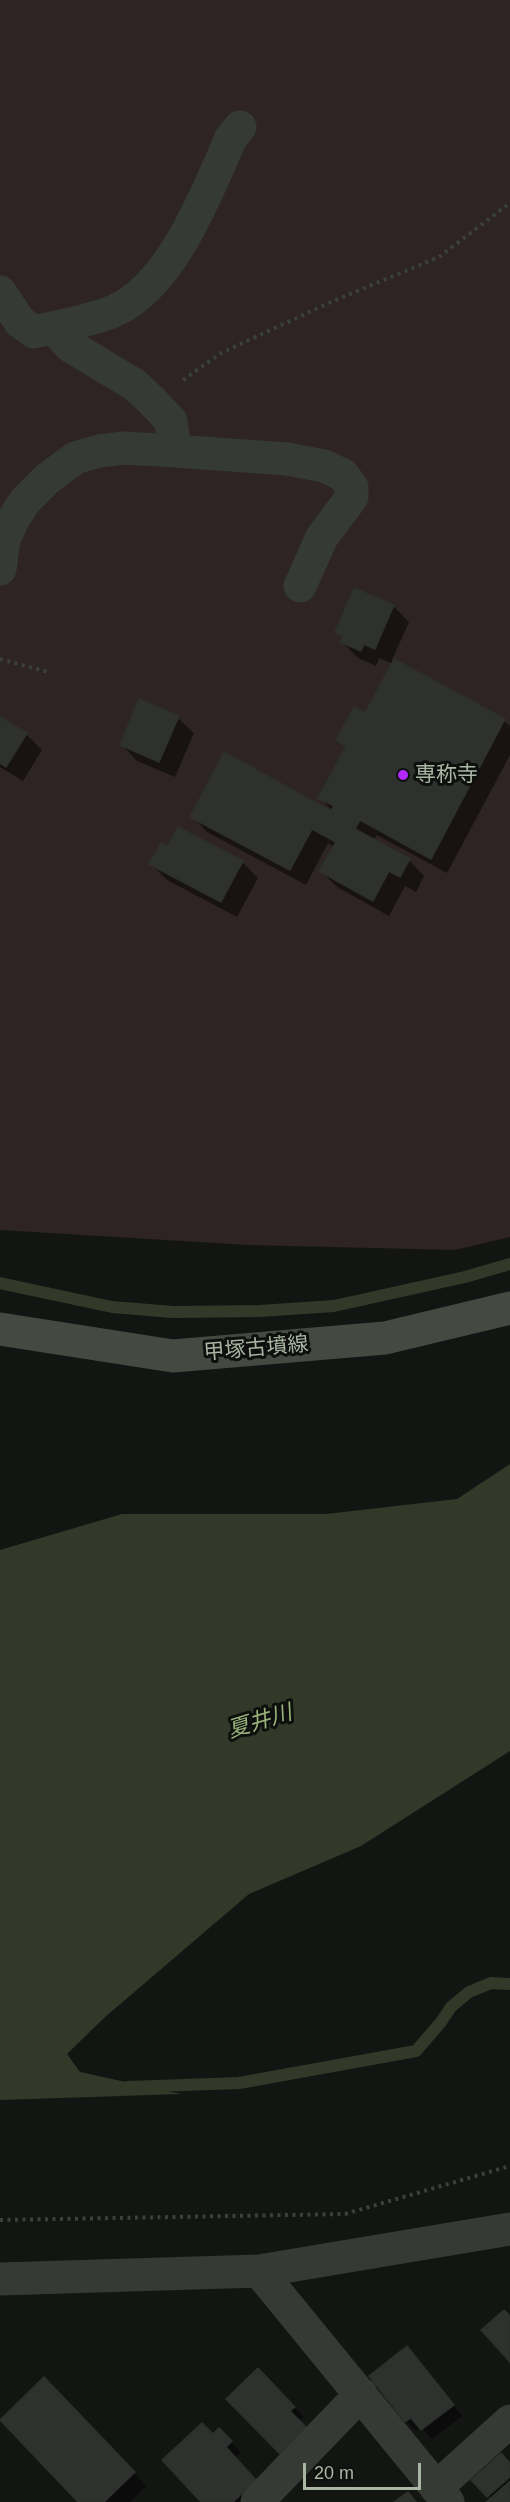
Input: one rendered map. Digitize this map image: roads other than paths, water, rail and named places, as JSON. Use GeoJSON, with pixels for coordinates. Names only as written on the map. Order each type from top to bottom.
{"type":"FeatureCollection","features":[{"type":"Feature","properties":{"kind":"main road","name":"甲塚古墳線"},"geometry":{"type":"LineString","coordinates":[[0,1329],[173,1356],[385,1338],[510,1308]]}},
{"type":"Feature","properties":{"kind":"street"},"geometry":{"type":"LineString","coordinates":[[0,292],[21,322],[34,332],[115,310],[139,296],[182,244],[231,138],[240,127]]}},
{"type":"Feature","properties":{"kind":"street"},"geometry":{"type":"LineString","coordinates":[[54,328],[70,346],[135,385],[153,402],[171,421],[175,451]]}},
{"type":"Feature","properties":{"kind":"street"},"geometry":{"type":"LineString","coordinates":[[0,569],[4,540],[14,518],[25,501],[46,479],[75,458],[99,451],[124,448],[286,459],[324,466],[343,476],[352,487],[352,496],[322,537],[300,586]]}},
{"type":"Feature","properties":{"kind":"street"},"geometry":{"type":"LineString","coordinates":[[0,2279],[259,2271],[510,2229]]}},
{"type":"Feature","properties":{"kind":"street"},"geometry":{"type":"LineString","coordinates":[[259,2271],[442,2495],[510,2421]]}},
{"type":"Feature","properties":{"kind":"street"},"geometry":{"type":"LineString","coordinates":[[257,2502],[361,2394]]}},
{"type":"Feature","properties":{"kind":"water","name":"夏井川"},"geometry":{"type":"Polygon","coordinates":[[[510,1464],[510,1751],[361,1846],[249,1894],[104,2018],[67,2054],[80,2072],[181,2094],[0,2100],[0,1550],[122,1514],[326,1514],[457,1499],[510,1464]]]}},
{"type":"Feature","properties":{"kind":"waterway"},"geometry":{"type":"LineString","coordinates":[[0,1283],[112,1307],[173,1312],[260,1311],[334,1306],[465,1277],[510,1264]]}},
{"type":"Feature","properties":{"kind":"waterway"},"geometry":{"type":"LineString","coordinates":[[128,2087],[239,2083],[416,2051],[451,2007],[469,1992],[491,1983],[510,1984]]}},
{"type":"Feature","properties":{"kind":"place","name":"専称寺"},"geometry":{"type":"Point","coordinates":[403,775]}}]}
